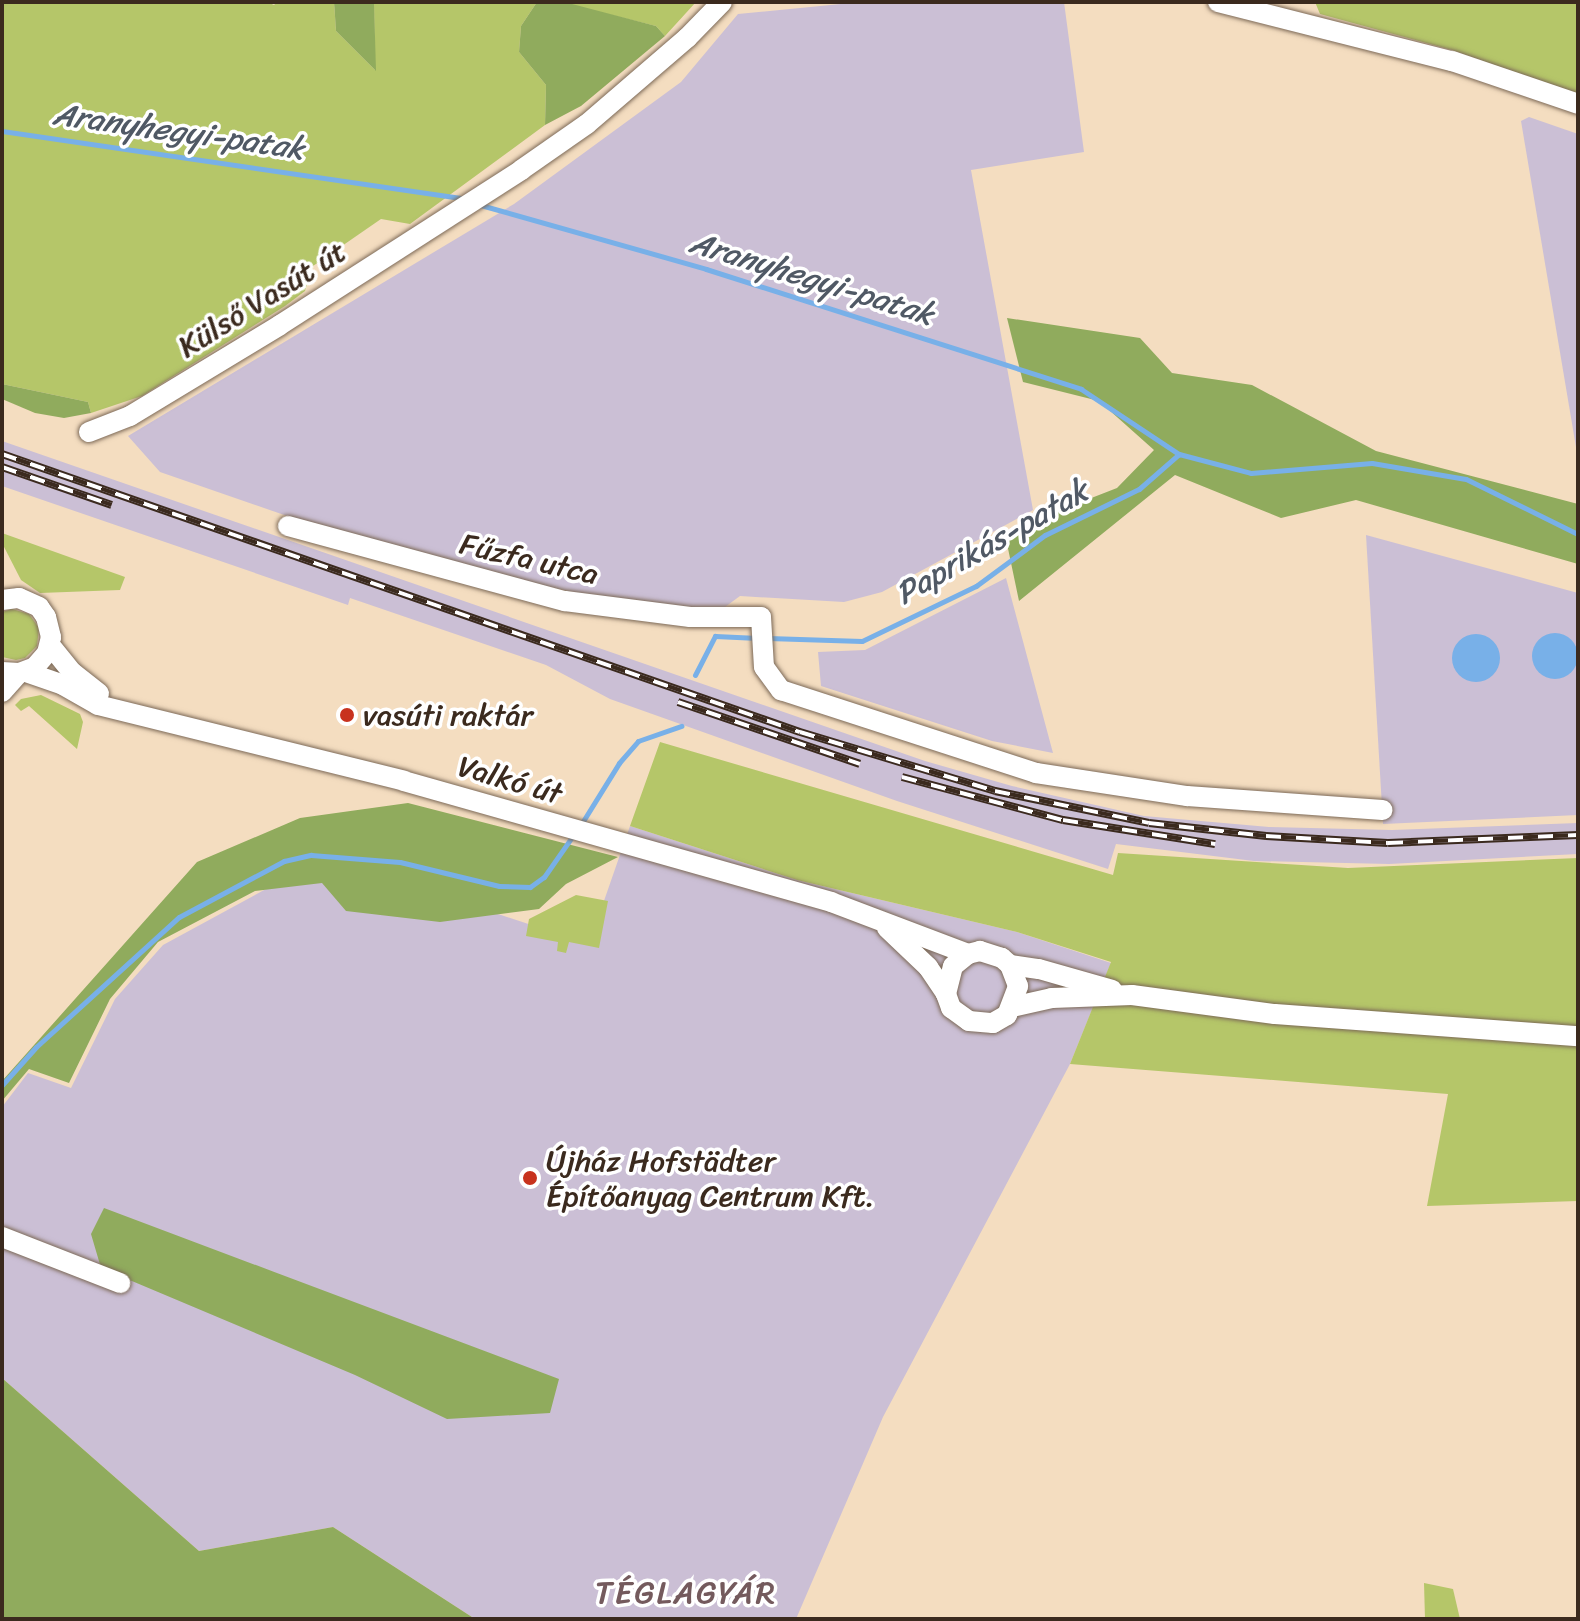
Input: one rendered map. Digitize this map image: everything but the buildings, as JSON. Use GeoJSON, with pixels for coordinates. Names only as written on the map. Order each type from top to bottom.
{"type":"FeatureCollection","features":[{"type":"Feature","properties":{"kind":"street","name":"Külső Vasút út"},"geometry":{"type":"LineString","coordinates":[[89,432],[130,416],[484,195],[587,124],[687,38],[722,2]]}},
{"type":"Feature","properties":{"kind":"street"},"geometry":{"type":"LineString","coordinates":[[1218,2],[1452,61],[1578,104]]}},
{"type":"Feature","properties":{"kind":"street","name":"Fűzfa utca"},"geometry":{"type":"LineString","coordinates":[[288,526],[565,601],[761,624],[762,657],[769,677],[781,690],[1036,773],[1187,796],[1382,810]]}},
{"type":"Feature","properties":{"kind":"street"},"geometry":{"type":"LineString","coordinates":[[2,600],[19,598],[39,607],[51,628],[50,645],[42,661],[16,672],[2,692]]}},
{"type":"Feature","properties":{"kind":"street"},"geometry":{"type":"LineString","coordinates":[[50,645],[87,685],[130,713]]}},
{"type":"Feature","properties":{"kind":"street","name":"Valkó út"},"geometry":{"type":"LineString","coordinates":[[16,672],[63,685],[98,705],[344,764],[872,916],[968,954]]}},
{"type":"Feature","properties":{"kind":"street"},"geometry":{"type":"LineString","coordinates":[[872,916],[911,948],[946,994],[951,1008],[960,1016],[981,1024],[1007,1015],[1012,1007],[1018,986],[1010,965]]}},
{"type":"Feature","properties":{"kind":"street"},"geometry":{"type":"LineString","coordinates":[[946,994],[948,975],[968,954],[991,953],[1010,965],[1039,969],[1132,995],[1275,1014],[1578,1036]]}},
{"type":"Feature","properties":{"kind":"street"},"geometry":{"type":"LineString","coordinates":[[1012,1007],[1052,998],[1132,995]]}},
{"type":"Feature","properties":{"kind":"street"},"geometry":{"type":"LineString","coordinates":[[2,1237],[120,1283]]}},
{"type":"Feature","properties":{"kind":"shaded area"},"geometry":{"type":"Polygon","coordinates":[[[861,2],[1064,2],[1084,152],[971,170],[1033,510],[882,592],[844,602],[740,596],[725,607],[694,609],[611,600],[492,575],[345,536],[160,472],[128,436],[514,204],[681,82],[738,14],[861,2]]]}},
{"type":"Feature","properties":{"kind":"shaded area"},"geometry":{"type":"Polygon","coordinates":[[[1529,117],[1578,134],[1578,459],[1521,121],[1529,117]]]}},
{"type":"Feature","properties":{"kind":"shaded area"},"geometry":{"type":"Polygon","coordinates":[[[2,441],[925,761],[1012,786],[1144,816],[1269,827],[1392,830],[1578,823],[1578,854],[1389,864],[1254,861],[1116,844],[1108,869],[897,801],[610,699],[546,665],[350,598],[348,605],[2,486],[2,441]]]}},
{"type":"Feature","properties":{"kind":"shaded area"},"geometry":{"type":"Polygon","coordinates":[[[1366,535],[1578,593],[1578,815],[1383,824],[1366,535]]]}},
{"type":"Feature","properties":{"kind":"shaded area"},"geometry":{"type":"Polygon","coordinates":[[[1006,578],[1053,753],[992,741],[821,686],[818,652],[865,650],[1006,578]]]}},
{"type":"Feature","properties":{"kind":"shaded area"},"geometry":{"type":"Polygon","coordinates":[[[630,826],[797,880],[1017,932],[1111,963],[1070,1064],[883,1417],[796,1619],[475,1619],[333,1527],[199,1551],[2,1378],[2,1107],[28,1073],[71,1088],[115,999],[163,945],[312,864],[501,915],[589,944],[630,826]]]}},
{"type":"Feature","properties":{"kind":"green space"},"geometry":{"type":"Polygon","coordinates":[[[2,2],[267,2],[274,5],[277,2],[334,2],[336,31],[375,70],[374,2],[537,2],[521,26],[519,52],[546,85],[545,125],[410,224],[381,219],[313,266],[305,291],[285,306],[142,396],[91,413],[88,402],[2,384],[2,2]]]}},
{"type":"Feature","properties":{"kind":"green space"},"geometry":{"type":"Polygon","coordinates":[[[334,2],[374,2],[376,71],[336,31],[334,2]]]}},
{"type":"Feature","properties":{"kind":"green space"},"geometry":{"type":"Polygon","coordinates":[[[537,2],[572,4],[656,26],[665,36],[581,106],[545,125],[546,85],[519,52],[521,26],[537,2]]]}},
{"type":"Feature","properties":{"kind":"green space"},"geometry":{"type":"Polygon","coordinates":[[[559,2],[696,2],[665,36],[656,26],[559,2]]]}},
{"type":"Feature","properties":{"kind":"green space"},"geometry":{"type":"Polygon","coordinates":[[[1315,2],[1578,2],[1578,95],[1452,50],[1320,14],[1315,2]]]}},
{"type":"Feature","properties":{"kind":"green space"},"geometry":{"type":"Polygon","coordinates":[[[1007,318],[1140,338],[1172,373],[1252,385],[1376,451],[1578,504],[1578,564],[1356,500],[1281,518],[1175,475],[1019,601],[1006,539],[1040,518],[1117,488],[1154,450],[1099,401],[1023,382],[1007,318]]]}},
{"type":"Feature","properties":{"kind":"green space"},"geometry":{"type":"Polygon","coordinates":[[[2,384],[88,402],[91,413],[64,418],[35,413],[2,399],[2,384]]]}},
{"type":"Feature","properties":{"kind":"green space"},"geometry":{"type":"Polygon","coordinates":[[[2,533],[125,577],[120,590],[40,593],[21,580],[2,543],[2,533]]]}},
{"type":"Feature","properties":{"kind":"green space"},"geometry":{"type":"Polygon","coordinates":[[[12,609],[29,614],[39,628],[37,646],[25,658],[16,660],[2,657],[2,612],[12,609]]]}},
{"type":"Feature","properties":{"kind":"green space"},"geometry":{"type":"Polygon","coordinates":[[[41,695],[80,714],[83,722],[77,749],[29,706],[21,711],[15,705],[21,699],[41,695]]]}},
{"type":"Feature","properties":{"kind":"green space"},"geometry":{"type":"Polygon","coordinates":[[[660,742],[1113,875],[1118,853],[1348,868],[1578,858],[1578,1201],[1427,1206],[1448,1094],[1070,1064],[1111,962],[1017,932],[797,880],[630,826],[660,742]]]}},
{"type":"Feature","properties":{"kind":"green space"},"geometry":{"type":"Polygon","coordinates":[[[408,803],[618,857],[566,884],[539,909],[440,922],[346,911],[322,883],[255,891],[158,942],[110,999],[69,1083],[29,1069],[2,1101],[2,1081],[197,862],[300,818],[408,803]]]}},
{"type":"Feature","properties":{"kind":"green space"},"geometry":{"type":"Polygon","coordinates":[[[576,895],[608,901],[599,948],[569,942],[566,953],[557,951],[558,942],[526,936],[529,919],[576,895]]]}},
{"type":"Feature","properties":{"kind":"green space"},"geometry":{"type":"Polygon","coordinates":[[[104,1208],[559,1379],[550,1413],[447,1419],[355,1375],[101,1268],[91,1234],[104,1208]]]}},
{"type":"Feature","properties":{"kind":"green space"},"geometry":{"type":"Polygon","coordinates":[[[2,1378],[199,1551],[333,1527],[475,1619],[2,1619],[2,1378]]]}},
{"type":"Feature","properties":{"kind":"green space"},"geometry":{"type":"Polygon","coordinates":[[[1424,1583],[1453,1589],[1460,1619],[1425,1619],[1424,1583]]]}},
{"type":"Feature","properties":{"kind":"water"},"geometry":{"type":"Polygon","coordinates":[[[1555,633],[1571,640],[1578,656],[1571,672],[1555,679],[1539,672],[1532,656],[1539,640],[1555,633]]]}},
{"type":"Feature","properties":{"kind":"water"},"geometry":{"type":"Polygon","coordinates":[[[1476,634],[1485,635],[1493,641],[1499,649],[1499,667],[1493,675],[1485,681],[1476,682],[1467,681],[1459,675],[1453,667],[1452,658],[1453,649],[1459,641],[1467,635],[1476,634]]]}},
{"type":"Feature","properties":{"kind":"waterway","name":"Aranyhegyi-patak"},"geometry":{"type":"LineString","coordinates":[[2,131],[464,198]]}},
{"type":"Feature","properties":{"kind":"waterway","name":"Aranyhegyi-patak"},"geometry":{"type":"LineString","coordinates":[[477,204],[706,269],[1081,389],[1179,454],[1251,473],[1372,463],[1466,479],[1578,534]]}},
{"type":"Feature","properties":{"kind":"waterway","name":"Paprikás-patak"},"geometry":{"type":"LineString","coordinates":[[768,638],[862,641],[976,586],[1045,535],[1139,489],[1179,454]]}},
{"type":"Feature","properties":{"kind":"waterway","name":"Paprikás-patak"},"geometry":{"type":"LineString","coordinates":[[695,675],[715,636],[758,638]]}},
{"type":"Feature","properties":{"kind":"waterway","name":"Paprikás-patak"},"geometry":{"type":"LineString","coordinates":[[580,826],[619,763],[638,741],[681,726]]}},
{"type":"Feature","properties":{"kind":"waterway","name":"Paprikás-patak"},"geometry":{"type":"LineString","coordinates":[[2,1085],[36,1047],[179,917],[284,861],[311,855],[400,862],[499,886],[530,887],[544,877],[574,834]]}},
{"type":"Feature","properties":{"kind":"railway"},"geometry":{"type":"LineString","coordinates":[[2,454],[800,732],[995,791],[1149,823],[1266,836],[1388,843],[1578,835]]}},
{"type":"Feature","properties":{"kind":"railway"},"geometry":{"type":"LineString","coordinates":[[2,467],[112,505]]}},
{"type":"Feature","properties":{"kind":"railway"},"geometry":{"type":"LineString","coordinates":[[678,702],[860,764]]}},
{"type":"Feature","properties":{"kind":"railway"},"geometry":{"type":"LineString","coordinates":[[902,777],[1063,820],[1215,844]]}},
{"type":"Feature","properties":{"kind":"place","name":"vasúti raktár"},"geometry":{"type":"Point","coordinates":[347,715]}},
{"type":"Feature","properties":{"kind":"place","name":"Újház Hofstädter Építőanyag Centrum Kft."},"geometry":{"type":"Point","coordinates":[530,1178]}},
{"type":"Feature","properties":{"kind":"district","name":"TÉGLAGYÁR"},"geometry":{"type":"Point","coordinates":[686,1593]}}]}
